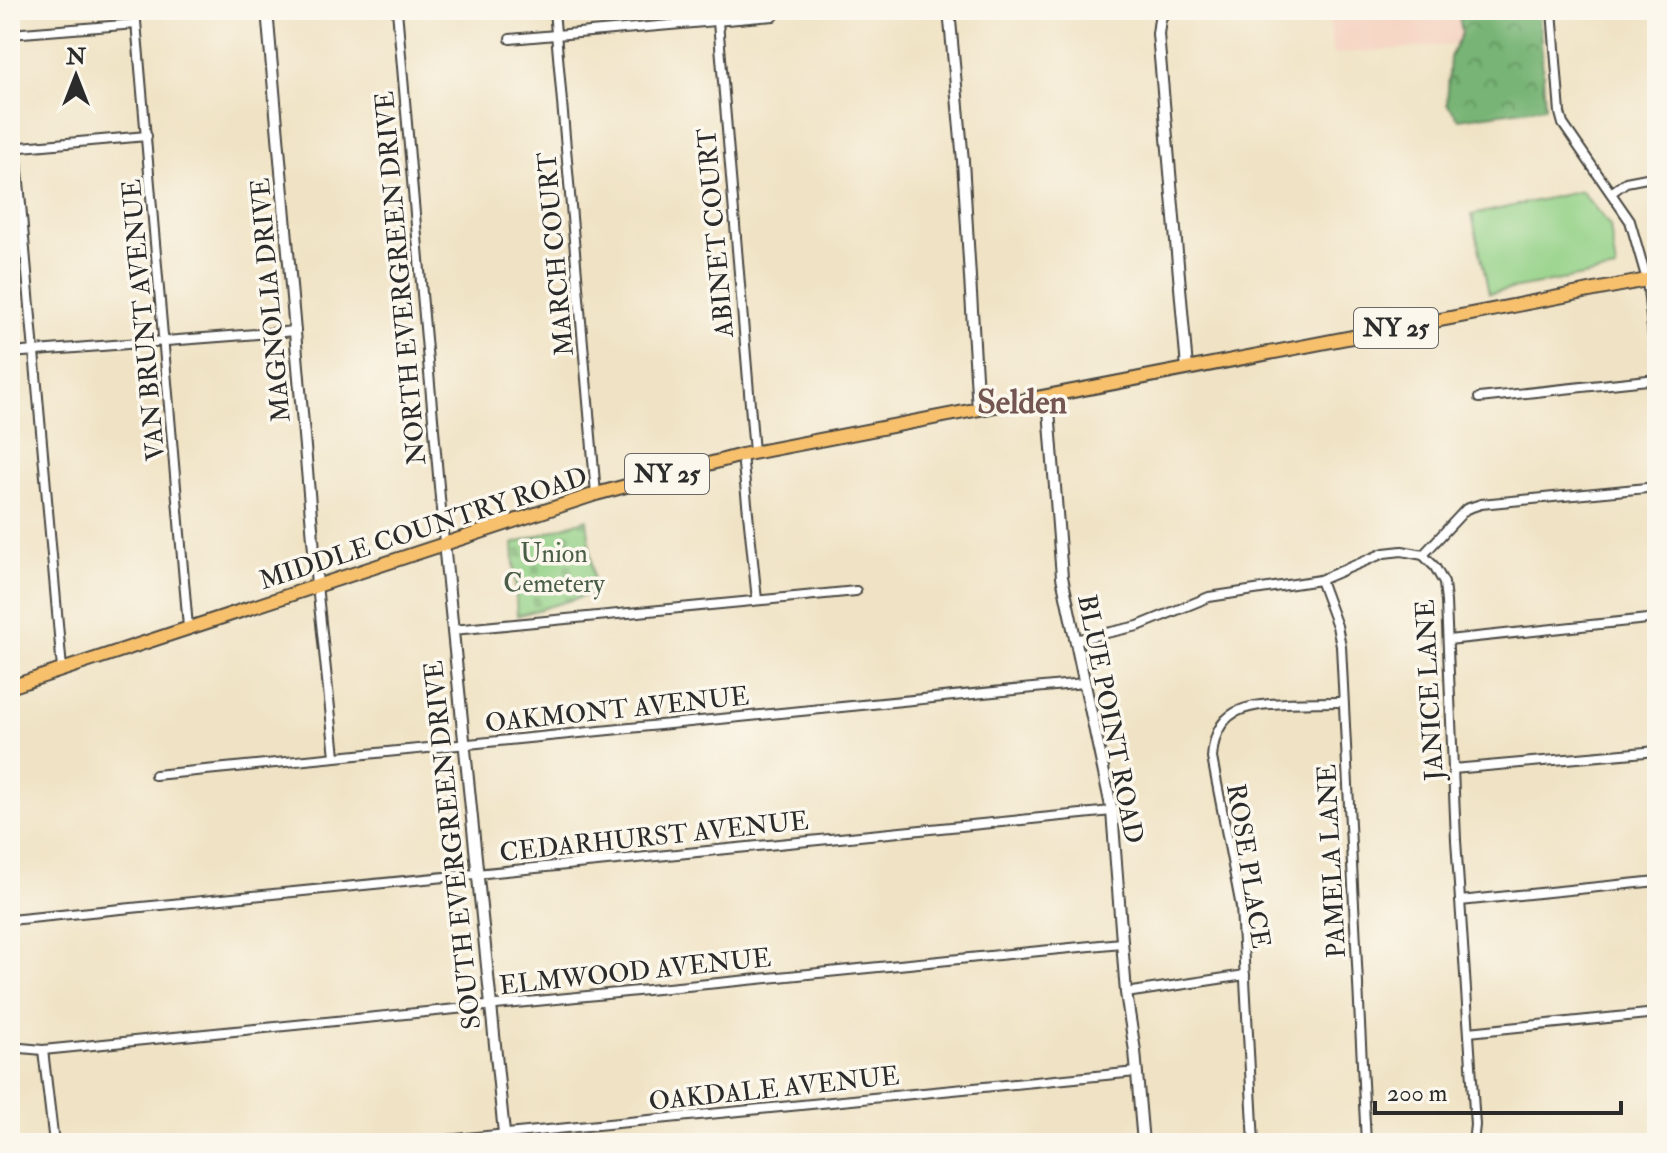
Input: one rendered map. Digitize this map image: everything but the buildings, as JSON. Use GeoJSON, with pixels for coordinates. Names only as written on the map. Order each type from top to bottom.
{"type":"FeatureCollection","features":[{"type":"Feature","properties":{"kind":"main road","name":"MIDDLE COUNTRY ROAD"},"geometry":{"type":"LineString","coordinates":[[10,687],[596,494],[748,454],[1652,279]]}},
{"type":"Feature","properties":{"kind":"street","name":"VAN BRUNT AVENUE"},"geometry":{"type":"LineString","coordinates":[[135,10],[188,627]]}},
{"type":"Feature","properties":{"kind":"street","name":"MAGNOLIA DRIVE"},"geometry":{"type":"LineString","coordinates":[[267,10],[317,585]]}},
{"type":"Feature","properties":{"kind":"street","name":"NORTH EVERGREEN DRIVE"},"geometry":{"type":"LineString","coordinates":[[397,10],[444,543]]}},
{"type":"Feature","properties":{"kind":"street","name":"MARCH COURT"},"geometry":{"type":"LineString","coordinates":[[554,10],[596,494]]}},
{"type":"Feature","properties":{"kind":"street"},"geometry":{"type":"LineString","coordinates":[[949,10],[963,161],[978,410]]}},
{"type":"Feature","properties":{"kind":"street"},"geometry":{"type":"LineString","coordinates":[[1165,10],[1158,34],[1187,368]]}},
{"type":"Feature","properties":{"kind":"street"},"geometry":{"type":"LineString","coordinates":[[1479,398],[1657,378],[1652,279],[1630,221],[1563,124],[1552,10]]}},
{"type":"Feature","properties":{"kind":"street"},"geometry":{"type":"LineString","coordinates":[[510,39],[718,15],[774,16]]}},
{"type":"Feature","properties":{"kind":"street","name":"ABINET COURT"},"geometry":{"type":"LineString","coordinates":[[718,15],[757,600]]}},
{"type":"Feature","properties":{"kind":"street"},"geometry":{"type":"LineString","coordinates":[[10,34],[136,24]]}},
{"type":"Feature","properties":{"kind":"street"},"geometry":{"type":"LineString","coordinates":[[62,669],[13,148],[147,136]]}},
{"type":"Feature","properties":{"kind":"street"},"geometry":{"type":"LineString","coordinates":[[1611,193],[1626,182],[1657,176]]}},
{"type":"Feature","properties":{"kind":"street"},"geometry":{"type":"LineString","coordinates":[[10,353],[296,331]]}},
{"type":"Feature","properties":{"kind":"street","name":"BLUE POINT ROAD"},"geometry":{"type":"LineString","coordinates":[[1048,397],[1062,577],[1112,811],[1121,943],[1143,1143]]}},
{"type":"Feature","properties":{"kind":"street"},"geometry":{"type":"LineString","coordinates":[[1075,640],[1138,626],[1209,597],[1320,580],[1384,553],[1402,551],[1423,555],[1466,509],[1481,504],[1657,487]]}},
{"type":"Feature","properties":{"kind":"street","name":"SOUTH EVERGREEN DRIVE"},"geometry":{"type":"LineString","coordinates":[[444,543],[505,1139]]}},
{"type":"Feature","properties":{"kind":"street","name":"JANICE LANE"},"geometry":{"type":"LineString","coordinates":[[1423,555],[1444,583],[1475,1125],[1473,1143]]}},
{"type":"Feature","properties":{"kind":"street","name":"PAMELA LANE"},"geometry":{"type":"LineString","coordinates":[[1320,580],[1337,626],[1366,1143]]}},
{"type":"Feature","properties":{"kind":"street"},"geometry":{"type":"LineString","coordinates":[[317,585],[335,756]]}},
{"type":"Feature","properties":{"kind":"street"},"geometry":{"type":"LineString","coordinates":[[453,630],[856,591]]}},
{"type":"Feature","properties":{"kind":"street"},"geometry":{"type":"LineString","coordinates":[[1448,640],[1657,618]]}},
{"type":"Feature","properties":{"kind":"street","name":"OAKMONT AVENUE"},"geometry":{"type":"LineString","coordinates":[[155,775],[1084,683]]}},
{"type":"Feature","properties":{"kind":"street","name":"ROSE PLACE"},"geometry":{"type":"LineString","coordinates":[[1254,1143],[1241,907],[1212,758],[1216,734],[1232,713],[1250,705],[1342,702]]}},
{"type":"Feature","properties":{"kind":"street"},"geometry":{"type":"LineString","coordinates":[[1453,769],[1657,751]]}},
{"type":"Feature","properties":{"kind":"street","name":"CEDARHURST AVENUE"},"geometry":{"type":"LineString","coordinates":[[10,920],[1112,811]]}},
{"type":"Feature","properties":{"kind":"street"},"geometry":{"type":"LineString","coordinates":[[1460,901],[1657,881]]}},
{"type":"Feature","properties":{"kind":"street","name":"ELMWOOD AVENUE"},"geometry":{"type":"LineString","coordinates":[[10,1047],[43,1050],[1121,943]]}},
{"type":"Feature","properties":{"kind":"street"},"geometry":{"type":"LineString","coordinates":[[1126,993],[1245,975]]}},
{"type":"Feature","properties":{"kind":"street"},"geometry":{"type":"LineString","coordinates":[[1469,1032],[1657,1013]]}},
{"type":"Feature","properties":{"kind":"street"},"geometry":{"type":"LineString","coordinates":[[43,1050],[54,1143]]}},
{"type":"Feature","properties":{"kind":"street","name":"OAKDALE AVENUE"},"geometry":{"type":"LineString","coordinates":[[416,1143],[505,1139],[1136,1072]]}},
{"type":"Feature","properties":{"kind":"shaded area"},"geometry":{"type":"Polygon","coordinates":[[[1329,10],[1457,10],[1462,44],[1332,54],[1329,10]]]}},
{"type":"Feature","properties":{"kind":"green space"},"geometry":{"type":"Polygon","coordinates":[[[1458,10],[1539,10],[1545,107],[1459,119],[1447,104],[1450,57],[1462,33],[1458,10]]]}},
{"type":"Feature","properties":{"kind":"green space"},"geometry":{"type":"Polygon","coordinates":[[[1581,191],[1610,226],[1616,270],[1489,293],[1472,215],[1581,191]]]}},
{"type":"Feature","properties":{"kind":"green space","name":"Union Cemetery"},"geometry":{"type":"Polygon","coordinates":[[[587,519],[595,593],[517,616],[513,544],[587,519]]]}},
{"type":"Feature","properties":{"kind":"district","name":"Selden"},"geometry":{"type":"Point","coordinates":[1022,401]}}]}
